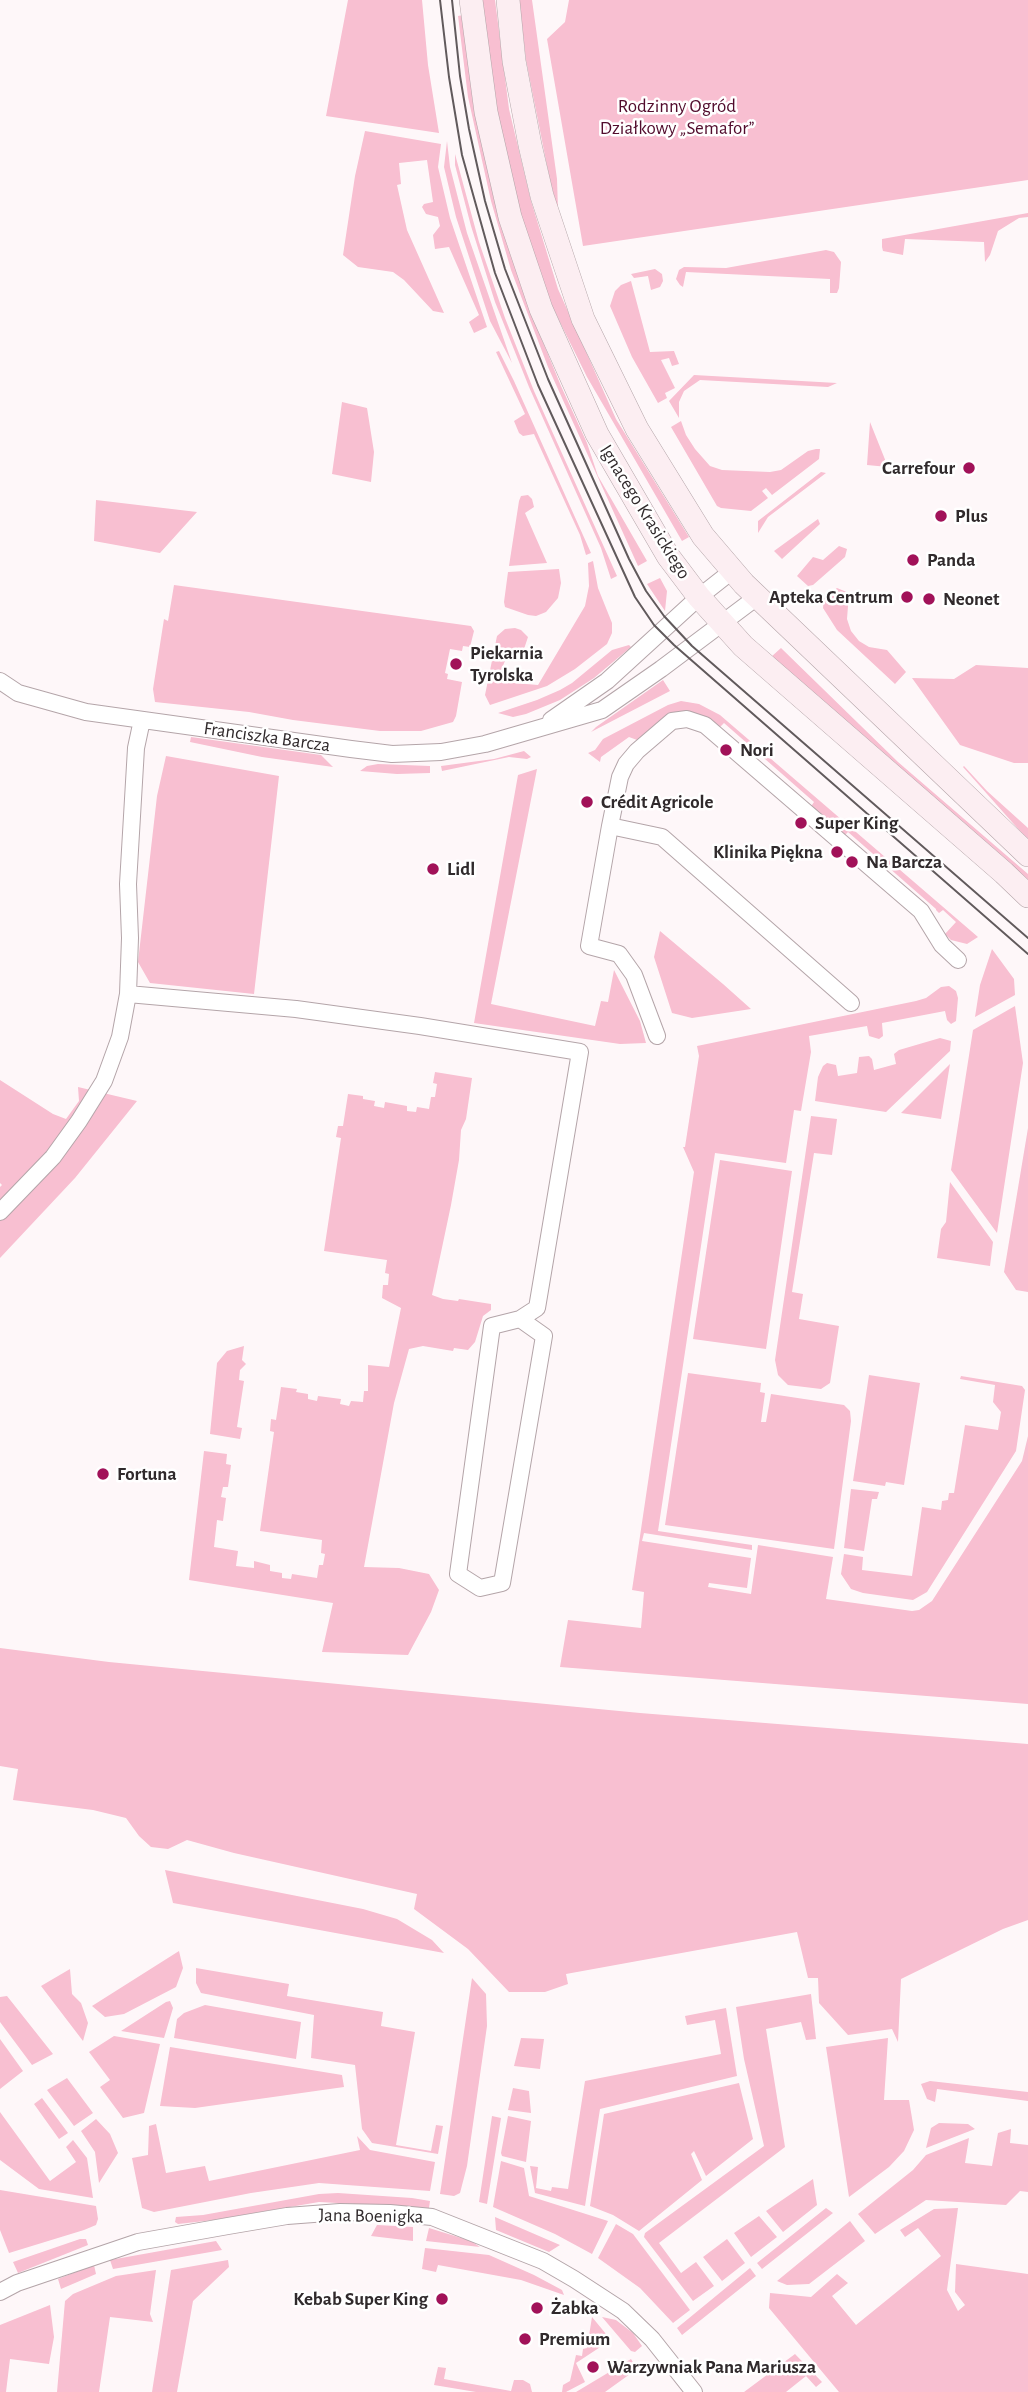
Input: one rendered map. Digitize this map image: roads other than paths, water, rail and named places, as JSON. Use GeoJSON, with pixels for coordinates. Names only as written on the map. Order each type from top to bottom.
{"type":"FeatureCollection","features":[{"type":"Feature","properties":{"kind":"main road","name":"Ignacego Krasickiego"},"geometry":{"type":"LineString","coordinates":[[471,0],[486,112],[510,216],[541,309],[597,434],[662,546],[699,597],[760,661],[1028,896]]}},
{"type":"Feature","properties":{"kind":"main road","name":"Ignacego Krasickiego"},"geometry":{"type":"LineString","coordinates":[[508,0],[514,61],[542,196],[583,319],[637,429],[704,536],[732,571],[1028,855]]}},
{"type":"Feature","properties":{"kind":"street","name":"Franciszka Barcza"},"geometry":{"type":"LineString","coordinates":[[537,729],[607,681],[699,597],[732,571]]}},
{"type":"Feature","properties":{"kind":"street","name":"Franciszka Barcza"},"geometry":{"type":"LineString","coordinates":[[0,681],[18,693],[86,712],[392,754],[435,753],[463,749],[537,729],[608,706],[757,597]]}},
{"type":"Feature","properties":{"kind":"street"},"geometry":{"type":"LineString","coordinates":[[657,1036],[634,975],[619,954],[589,946],[620,777],[630,758],[672,722],[687,719],[705,725],[921,911],[942,945],[958,960]]}},
{"type":"Feature","properties":{"kind":"street"},"geometry":{"type":"LineString","coordinates":[[0,1212],[53,1157],[79,1121],[104,1081],[120,1037],[128,994],[128,884],[136,748],[142,720]]}},
{"type":"Feature","properties":{"kind":"street"},"geometry":{"type":"LineString","coordinates":[[610,826],[662,837],[851,1003]]}},
{"type":"Feature","properties":{"kind":"street"},"geometry":{"type":"LineString","coordinates":[[128,994],[296,1009],[580,1052],[537,1308],[520,1319],[492,1326],[458,1574],[480,1588],[502,1583],[544,1336],[520,1319]]}},
{"type":"Feature","properties":{"kind":"street","name":"Jana Boenigka"},"geometry":{"type":"LineString","coordinates":[[0,2292],[17,2283],[138,2242],[240,2224],[287,2216],[340,2212],[432,2217],[543,2261],[603,2298],[622,2311],[652,2339],[694,2392]]}},
{"type":"Feature","properties":{"kind":"tram line"},"geometry":{"type":"LineString","coordinates":[[440,0],[462,155],[495,273],[538,385],[635,597],[654,625],[674,645],[1028,954]]}},
{"type":"Feature","properties":{"kind":"tram line"},"geometry":{"type":"LineString","coordinates":[[452,0],[469,129],[485,201],[505,269],[548,379],[646,591],[664,616],[692,646],[1028,938]]}},
{"type":"Feature","properties":{"kind":"place","name":"Carrefour"},"geometry":{"type":"Point","coordinates":[969,468]}},
{"type":"Feature","properties":{"kind":"place","name":"Plus"},"geometry":{"type":"Point","coordinates":[941,516]}},
{"type":"Feature","properties":{"kind":"place","name":"Panda"},"geometry":{"type":"Point","coordinates":[913,560]}},
{"type":"Feature","properties":{"kind":"place","name":"Apteka Centrum"},"geometry":{"type":"Point","coordinates":[907,597]}},
{"type":"Feature","properties":{"kind":"place","name":"Neonet"},"geometry":{"type":"Point","coordinates":[929,599]}},
{"type":"Feature","properties":{"kind":"place","name":"Piekarnia Tyrolska"},"geometry":{"type":"Point","coordinates":[456,664]}},
{"type":"Feature","properties":{"kind":"place","name":"Nori"},"geometry":{"type":"Point","coordinates":[726,750]}},
{"type":"Feature","properties":{"kind":"place","name":"Crédit Agricole"},"geometry":{"type":"Point","coordinates":[587,802]}},
{"type":"Feature","properties":{"kind":"place","name":"Super King"},"geometry":{"type":"Point","coordinates":[801,823]}},
{"type":"Feature","properties":{"kind":"place","name":"Klinika Piękna"},"geometry":{"type":"Point","coordinates":[837,852]}},
{"type":"Feature","properties":{"kind":"place","name":"Na Barcza"},"geometry":{"type":"Point","coordinates":[852,862]}},
{"type":"Feature","properties":{"kind":"place","name":"Lidl"},"geometry":{"type":"Point","coordinates":[433,869]}},
{"type":"Feature","properties":{"kind":"place","name":"Fortuna"},"geometry":{"type":"Point","coordinates":[103,1474]}},
{"type":"Feature","properties":{"kind":"place","name":"Kebab Super King"},"geometry":{"type":"Point","coordinates":[442,2299]}},
{"type":"Feature","properties":{"kind":"place","name":"Żabka"},"geometry":{"type":"Point","coordinates":[537,2308]}},
{"type":"Feature","properties":{"kind":"place","name":"Premium"},"geometry":{"type":"Point","coordinates":[525,2339]}},
{"type":"Feature","properties":{"kind":"place","name":"Warzywniak Pana Mariusza"},"geometry":{"type":"Point","coordinates":[593,2367]}},
{"type":"Feature","properties":{"kind":"park label","name":"Rodzinny Ogród Działkowy „Semafor”"},"geometry":{"type":"Point","coordinates":[677,117]}}]}
